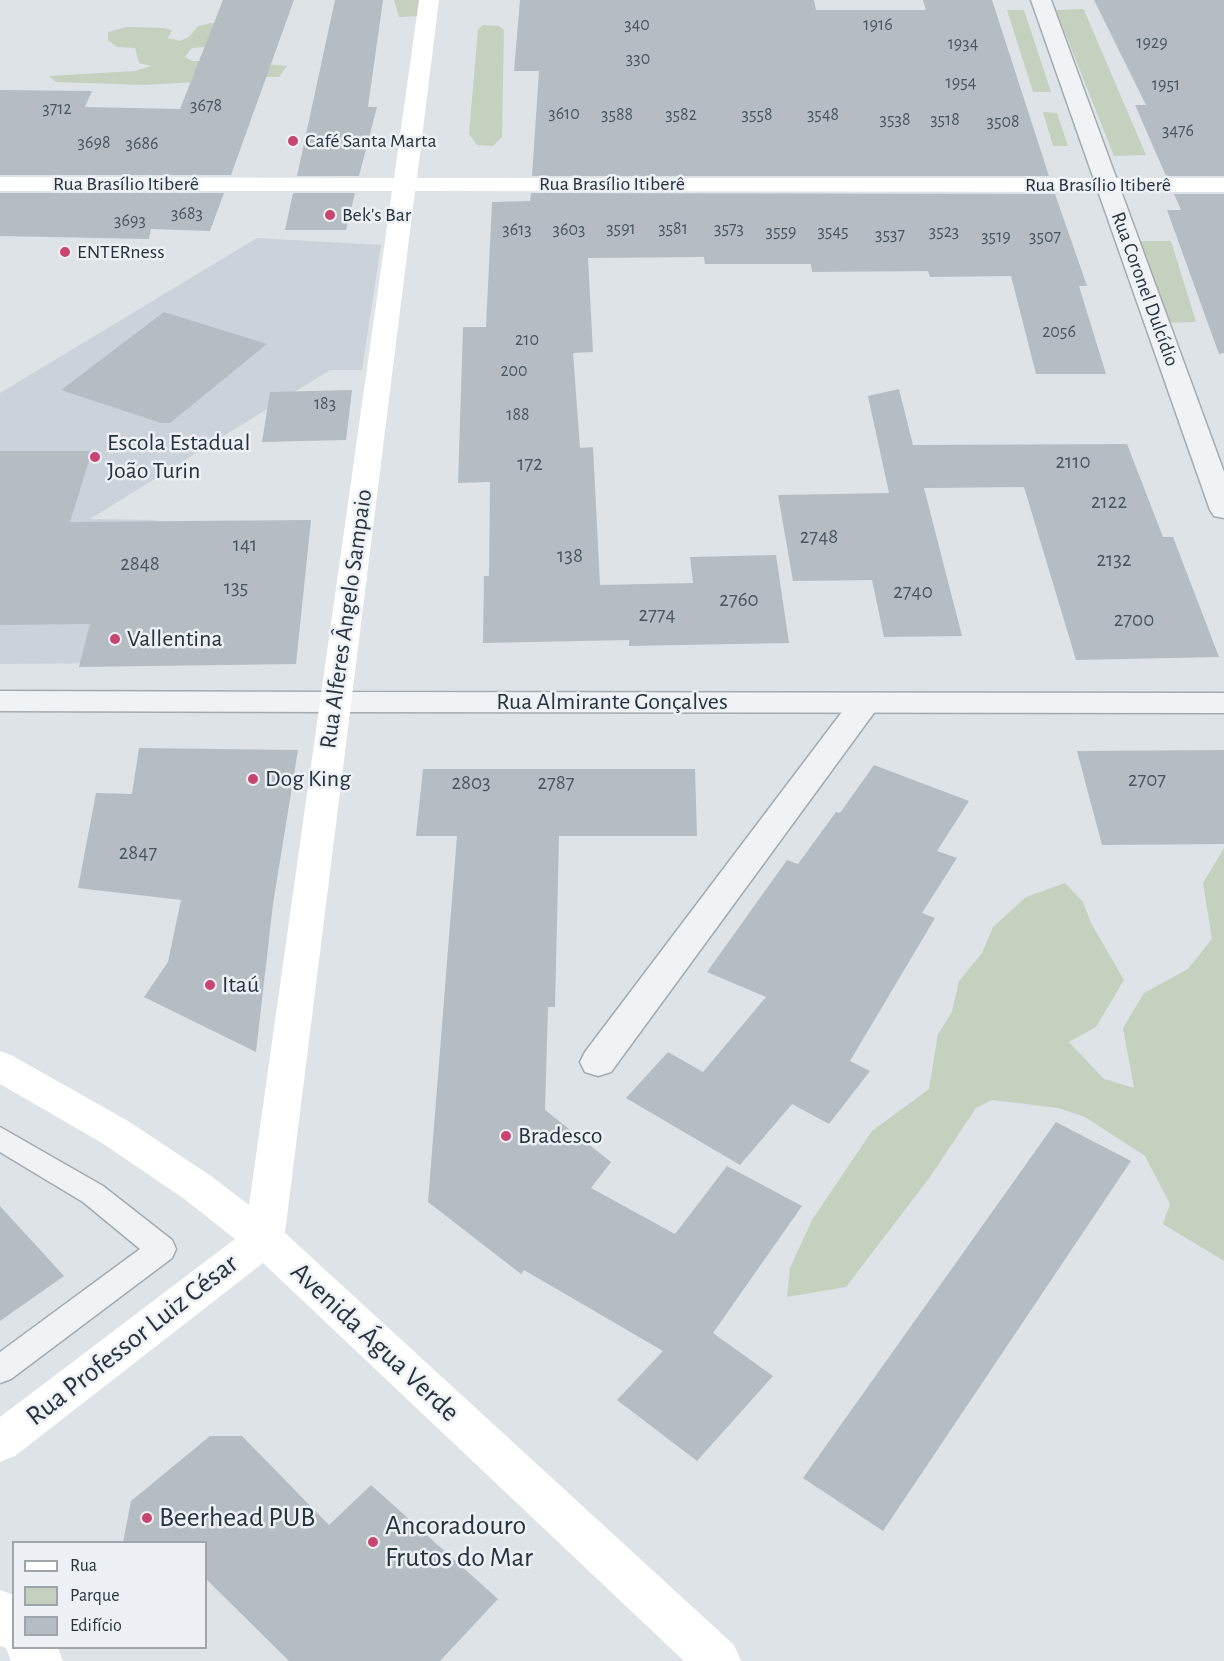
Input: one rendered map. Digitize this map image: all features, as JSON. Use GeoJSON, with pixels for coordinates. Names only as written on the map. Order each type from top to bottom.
{"type":"FeatureCollection","features":[{"type":"Feature","properties":{"kind":"main road","name":"Rua Alferes Ângelo Sampaio"},"geometry":{"type":"LineString","coordinates":[[264,1239],[429,0]]}},
{"type":"Feature","properties":{"kind":"main road","name":"Rua Brasílio Itiberê"},"geometry":{"type":"LineString","coordinates":[[0,184],[1224,185]]}},
{"type":"Feature","properties":{"kind":"main road","name":"Avenida Água Verde"},"geometry":{"type":"LineString","coordinates":[[0,1066],[116,1132],[197,1187],[264,1239],[718,1661]]}},
{"type":"Feature","properties":{"kind":"main road","name":"Rua Professor Luiz César"},"geometry":{"type":"LineString","coordinates":[[0,1442],[264,1239]]}},
{"type":"Feature","properties":{"kind":"main road"},"geometry":{"type":"LineString","coordinates":[[0,1612],[12,1627]]}},
{"type":"Feature","properties":{"kind":"main road"},"geometry":{"type":"LineString","coordinates":[[31,1649],[40,1661]]}},
{"type":"Feature","properties":{"kind":"street","name":"Rua Coronel Dulcídio"},"geometry":{"type":"LineString","coordinates":[[1041,0],[1224,510]]}},
{"type":"Feature","properties":{"kind":"street","name":"Rua Almirante Gonçalves"},"geometry":{"type":"LineString","coordinates":[[0,701],[1224,703]]}},
{"type":"Feature","properties":{"kind":"street"},"geometry":{"type":"LineString","coordinates":[[598,1062],[865,702]]}},
{"type":"Feature","properties":{"kind":"lane"},"geometry":{"type":"LineString","coordinates":[[0,1138],[93,1194],[162,1249],[0,1370]]}},
{"type":"Feature","properties":{"kind":"shaded area","name":"Escola Estadual João Turin"},"geometry":{"type":"Polygon","coordinates":[[[257,238],[381,245],[362,370],[330,370],[90,519],[156,520],[121,663],[0,664],[0,393],[257,238]]]}},
{"type":"Feature","properties":{"kind":"green space"},"geometry":{"type":"Polygon","coordinates":[[[394,0],[423,0],[419,16],[399,17],[394,0]]]}},
{"type":"Feature","properties":{"kind":"green space"},"geometry":{"type":"Polygon","coordinates":[[[1084,9],[1146,155],[1114,156],[1056,10],[1084,9]]]}},
{"type":"Feature","properties":{"kind":"green space"},"geometry":{"type":"Polygon","coordinates":[[[1007,10],[1024,10],[1051,92],[1033,92],[1007,10]]]}},
{"type":"Feature","properties":{"kind":"green space"},"geometry":{"type":"Polygon","coordinates":[[[226,23],[224,45],[192,48],[185,57],[192,61],[229,61],[287,66],[279,77],[214,77],[196,82],[143,85],[56,82],[49,76],[135,71],[151,66],[139,63],[135,48],[117,47],[108,40],[108,32],[127,27],[164,28],[172,30],[168,38],[180,41],[189,37],[198,26],[226,23]]]}},
{"type":"Feature","properties":{"kind":"green space"},"geometry":{"type":"Polygon","coordinates":[[[483,25],[499,26],[504,30],[502,137],[493,146],[477,145],[469,134],[478,30],[483,25]]]}},
{"type":"Feature","properties":{"kind":"green space"},"geometry":{"type":"Polygon","coordinates":[[[1043,112],[1057,113],[1068,146],[1053,146],[1043,112]]]}},
{"type":"Feature","properties":{"kind":"green space"},"geometry":{"type":"Polygon","coordinates":[[[1136,241],[1171,241],[1196,322],[1163,323],[1136,241]]]}},
{"type":"Feature","properties":{"kind":"green space"},"geometry":{"type":"Polygon","coordinates":[[[1224,848],[1224,1261],[1163,1224],[1170,1204],[1145,1156],[1085,1117],[1058,1108],[992,1100],[976,1108],[930,1177],[846,1287],[787,1297],[790,1268],[812,1220],[872,1131],[929,1089],[938,1034],[952,1012],[959,981],[982,953],[993,927],[1026,897],[1065,883],[1083,902],[1091,923],[1124,980],[1096,1027],[1069,1042],[1104,1079],[1134,1088],[1123,1028],[1144,993],[1188,969],[1212,939],[1203,883],[1224,848]]]}},
{"type":"Feature","properties":{"kind":"building"},"geometry":{"type":"Polygon","coordinates":[[[223,0],[294,0],[231,175],[0,175],[0,90],[92,91],[85,107],[180,109],[223,0]]]}},
{"type":"Feature","properties":{"kind":"building"},"geometry":{"type":"Polygon","coordinates":[[[335,0],[383,0],[368,107],[377,107],[359,176],[297,176],[335,0]]]}},
{"type":"Feature","properties":{"kind":"building"},"geometry":{"type":"Polygon","coordinates":[[[520,0],[814,0],[816,10],[926,10],[923,0],[992,0],[1049,176],[532,176],[539,71],[514,71],[520,0]]]}},
{"type":"Feature","properties":{"kind":"building"},"geometry":{"type":"Polygon","coordinates":[[[1094,0],[1224,0],[1224,176],[1166,176],[1135,105],[1146,105],[1094,0]]]}},
{"type":"Feature","properties":{"kind":"building"},"geometry":{"type":"Polygon","coordinates":[[[0,193],[224,193],[210,231],[151,229],[149,239],[0,236],[0,193]]]}},
{"type":"Feature","properties":{"kind":"building","name":"Bek's Bar"},"geometry":{"type":"Polygon","coordinates":[[[293,193],[355,193],[346,230],[285,230],[293,193]]]}},
{"type":"Feature","properties":{"kind":"building"},"geometry":{"type":"Polygon","coordinates":[[[531,193],[1055,194],[1087,286],[1079,286],[1106,374],[1036,374],[1011,276],[930,277],[928,271],[812,272],[811,264],[705,264],[704,257],[588,258],[593,352],[573,353],[580,448],[593,447],[600,585],[693,583],[690,557],[776,555],[789,643],[629,646],[629,640],[483,643],[484,576],[489,576],[490,482],[458,483],[463,327],[486,327],[492,202],[530,201],[531,193]]]}},
{"type":"Feature","properties":{"kind":"building"},"geometry":{"type":"Polygon","coordinates":[[[1174,194],[1224,194],[1224,353],[1219,354],[1167,210],[1181,210],[1174,194]]]}},
{"type":"Feature","properties":{"kind":"building"},"geometry":{"type":"Polygon","coordinates":[[[164,312],[267,344],[170,423],[161,423],[61,390],[164,312]]]}},
{"type":"Feature","properties":{"kind":"building"},"geometry":{"type":"Polygon","coordinates":[[[899,389],[913,445],[1127,444],[1163,537],[1173,537],[1219,657],[1076,660],[1024,487],[924,488],[962,636],[884,637],[872,580],[793,581],[778,495],[889,493],[868,396],[899,389]]]}},
{"type":"Feature","properties":{"kind":"building"},"geometry":{"type":"Polygon","coordinates":[[[352,390],[346,440],[262,442],[270,392],[352,390]]]}},
{"type":"Feature","properties":{"kind":"building"},"geometry":{"type":"Polygon","coordinates":[[[0,451],[92,451],[70,522],[311,520],[296,664],[79,667],[90,624],[0,625],[0,451]]]}},
{"type":"Feature","properties":{"kind":"building"},"geometry":{"type":"Polygon","coordinates":[[[139,748],[298,750],[273,904],[256,1052],[144,997],[168,962],[181,900],[78,888],[96,793],[132,794],[139,748]]]}},
{"type":"Feature","properties":{"kind":"building"},"geometry":{"type":"Polygon","coordinates":[[[1224,750],[1224,844],[1102,845],[1077,751],[1224,750]]]}},
{"type":"Feature","properties":{"kind":"building"},"geometry":{"type":"Polygon","coordinates":[[[874,765],[969,801],[937,851],[957,858],[922,913],[935,918],[850,1061],[870,1071],[829,1124],[792,1104],[740,1165],[626,1098],[668,1052],[703,1072],[766,997],[707,972],[787,860],[798,864],[836,812],[840,813],[874,765]]]}},
{"type":"Feature","properties":{"kind":"building"},"geometry":{"type":"Polygon","coordinates":[[[423,769],[695,769],[697,836],[559,836],[555,1007],[548,1007],[545,1110],[611,1162],[591,1188],[675,1234],[727,1166],[802,1206],[713,1333],[773,1376],[697,1461],[617,1400],[663,1351],[524,1270],[521,1274],[428,1202],[457,836],[416,836],[423,769]]]}},
{"type":"Feature","properties":{"kind":"building"},"geometry":{"type":"Polygon","coordinates":[[[1056,1122],[1131,1161],[883,1531],[803,1478],[1056,1122]]]}},
{"type":"Feature","properties":{"kind":"building"},"geometry":{"type":"Polygon","coordinates":[[[0,1206],[64,1276],[0,1321],[0,1206]]]}},
{"type":"Feature","properties":{"kind":"building"},"geometry":{"type":"Polygon","coordinates":[[[210,1436],[242,1436],[329,1525],[371,1485],[498,1599],[440,1661],[289,1661],[207,1580],[207,1541],[123,1541],[131,1501],[210,1436]]]}},
{"type":"Feature","properties":{"kind":"place","name":"Café Santa Marta"},"geometry":{"type":"Point","coordinates":[293,141]}},
{"type":"Feature","properties":{"kind":"place","name":"Bek's Bar"},"geometry":{"type":"Point","coordinates":[330,215]}},
{"type":"Feature","properties":{"kind":"place","name":"ENTERness"},"geometry":{"type":"Point","coordinates":[65,252]}},
{"type":"Feature","properties":{"kind":"place","name":"Escola Estadual João Turin"},"geometry":{"type":"Point","coordinates":[95,457]}},
{"type":"Feature","properties":{"kind":"place","name":"Vallentina"},"geometry":{"type":"Point","coordinates":[115,639]}},
{"type":"Feature","properties":{"kind":"place","name":"Dog King"},"geometry":{"type":"Point","coordinates":[253,779]}},
{"type":"Feature","properties":{"kind":"place","name":"Itaú"},"geometry":{"type":"Point","coordinates":[210,985]}},
{"type":"Feature","properties":{"kind":"place","name":"Bradesco"},"geometry":{"type":"Point","coordinates":[506,1136]}},
{"type":"Feature","properties":{"kind":"place","name":"Beerhead PUB"},"geometry":{"type":"Point","coordinates":[147,1518]}},
{"type":"Feature","properties":{"kind":"place","name":"Ancoradouro Frutos do Mar"},"geometry":{"type":"Point","coordinates":[373,1542]}}]}
